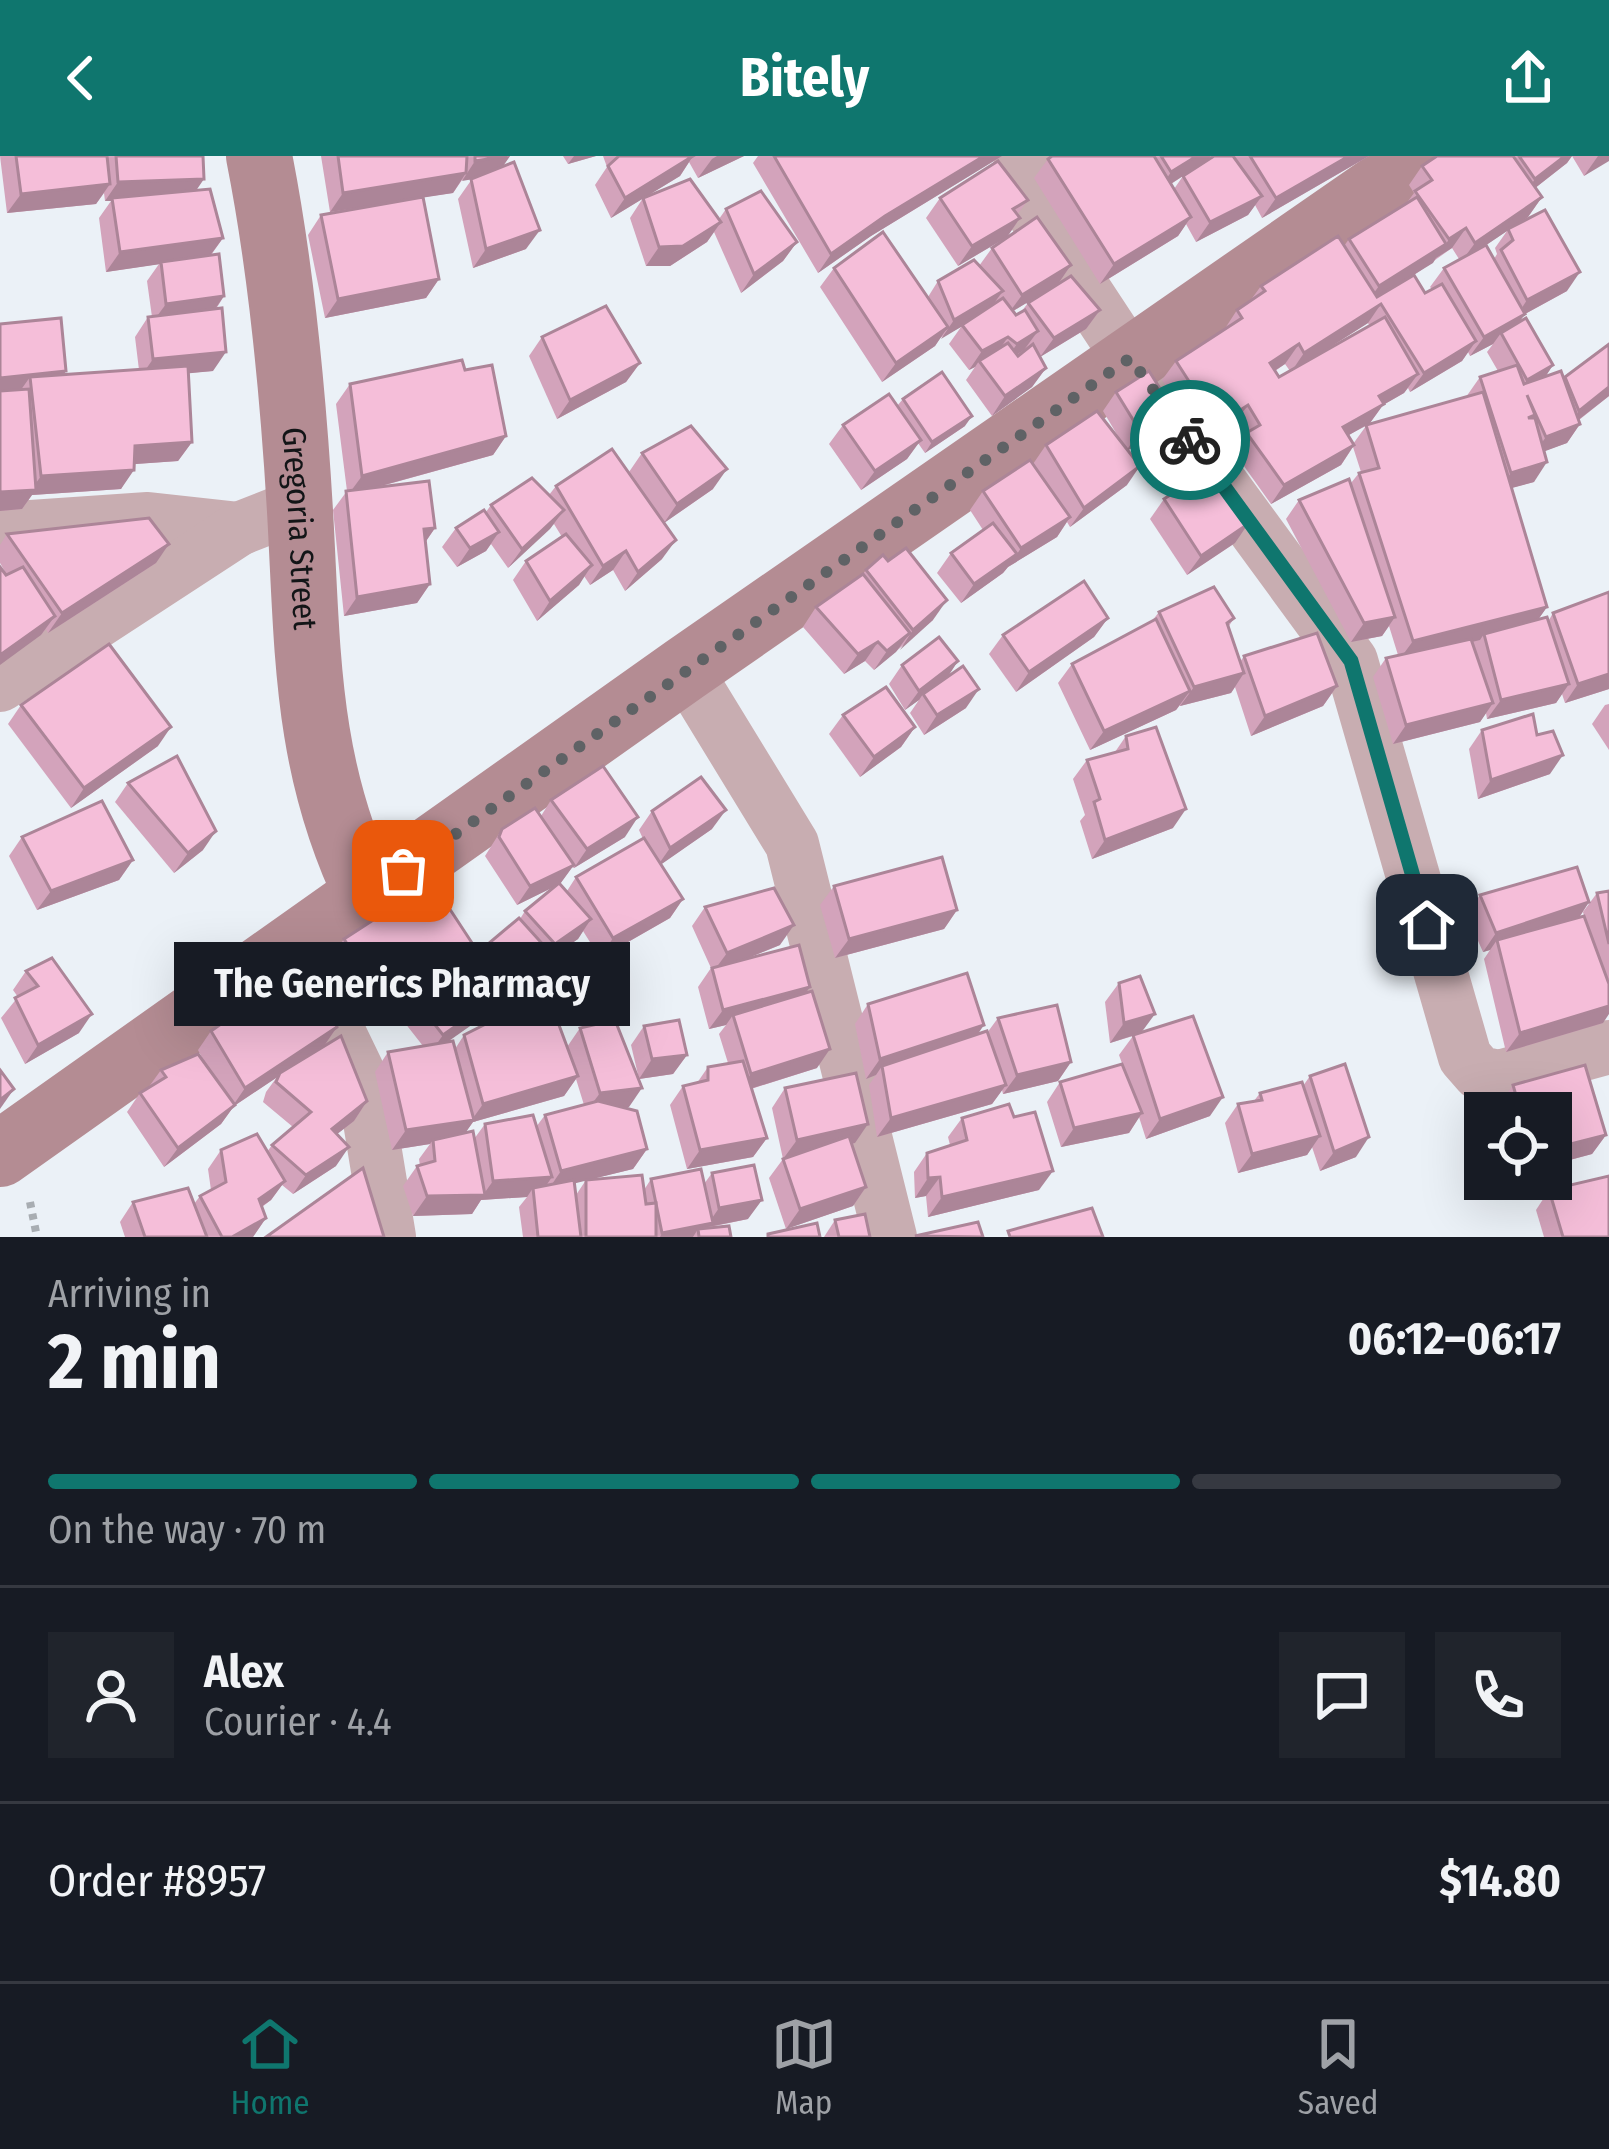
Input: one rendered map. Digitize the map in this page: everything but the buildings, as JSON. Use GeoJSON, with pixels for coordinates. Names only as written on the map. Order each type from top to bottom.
{"type":"FeatureCollection","features":[{"type":"Feature","properties":{"kind":"street","name":"Gregoria Street"},"geometry":{"type":"LineString","coordinates":[[259,156],[272,232],[300,505],[310,698],[334,816],[368,896]]}},
{"type":"Feature","properties":{"kind":"street"},"geometry":{"type":"LineString","coordinates":[[1028,156],[1013,182],[1130,358],[1351,661],[1466,1057],[1479,1073],[1499,1077],[1609,1047]]}},
{"type":"Feature","properties":{"kind":"street"},"geometry":{"type":"LineString","coordinates":[[0,1154],[685,669],[1425,156]]}},
{"type":"Feature","properties":{"kind":"street"},"geometry":{"type":"LineString","coordinates":[[0,685],[238,529],[300,505]]}},
{"type":"Feature","properties":{"kind":"street"},"geometry":{"type":"LineString","coordinates":[[0,530],[148,519],[238,529]]}},
{"type":"Feature","properties":{"kind":"street"},"geometry":{"type":"LineString","coordinates":[[685,669],[792,844],[890,1237]]}},
{"type":"Feature","properties":{"kind":"street"},"geometry":{"type":"LineString","coordinates":[[297,946],[364,1085],[389,1237]]}},
{"type":"Feature","properties":{"kind":"way so far"},"geometry":{"type":"LineString","coordinates":[[403,871],[1130,358],[1190,440]]}},
{"type":"Feature","properties":{"kind":"place","name":"The Generics Pharmacy"},"geometry":{"type":"Point","coordinates":[403,871]}},
{"type":"Feature","properties":{"kind":"route"},"geometry":{"type":"LineString","coordinates":[[1190,440],[1351,661],[1427,925]]}}]}
